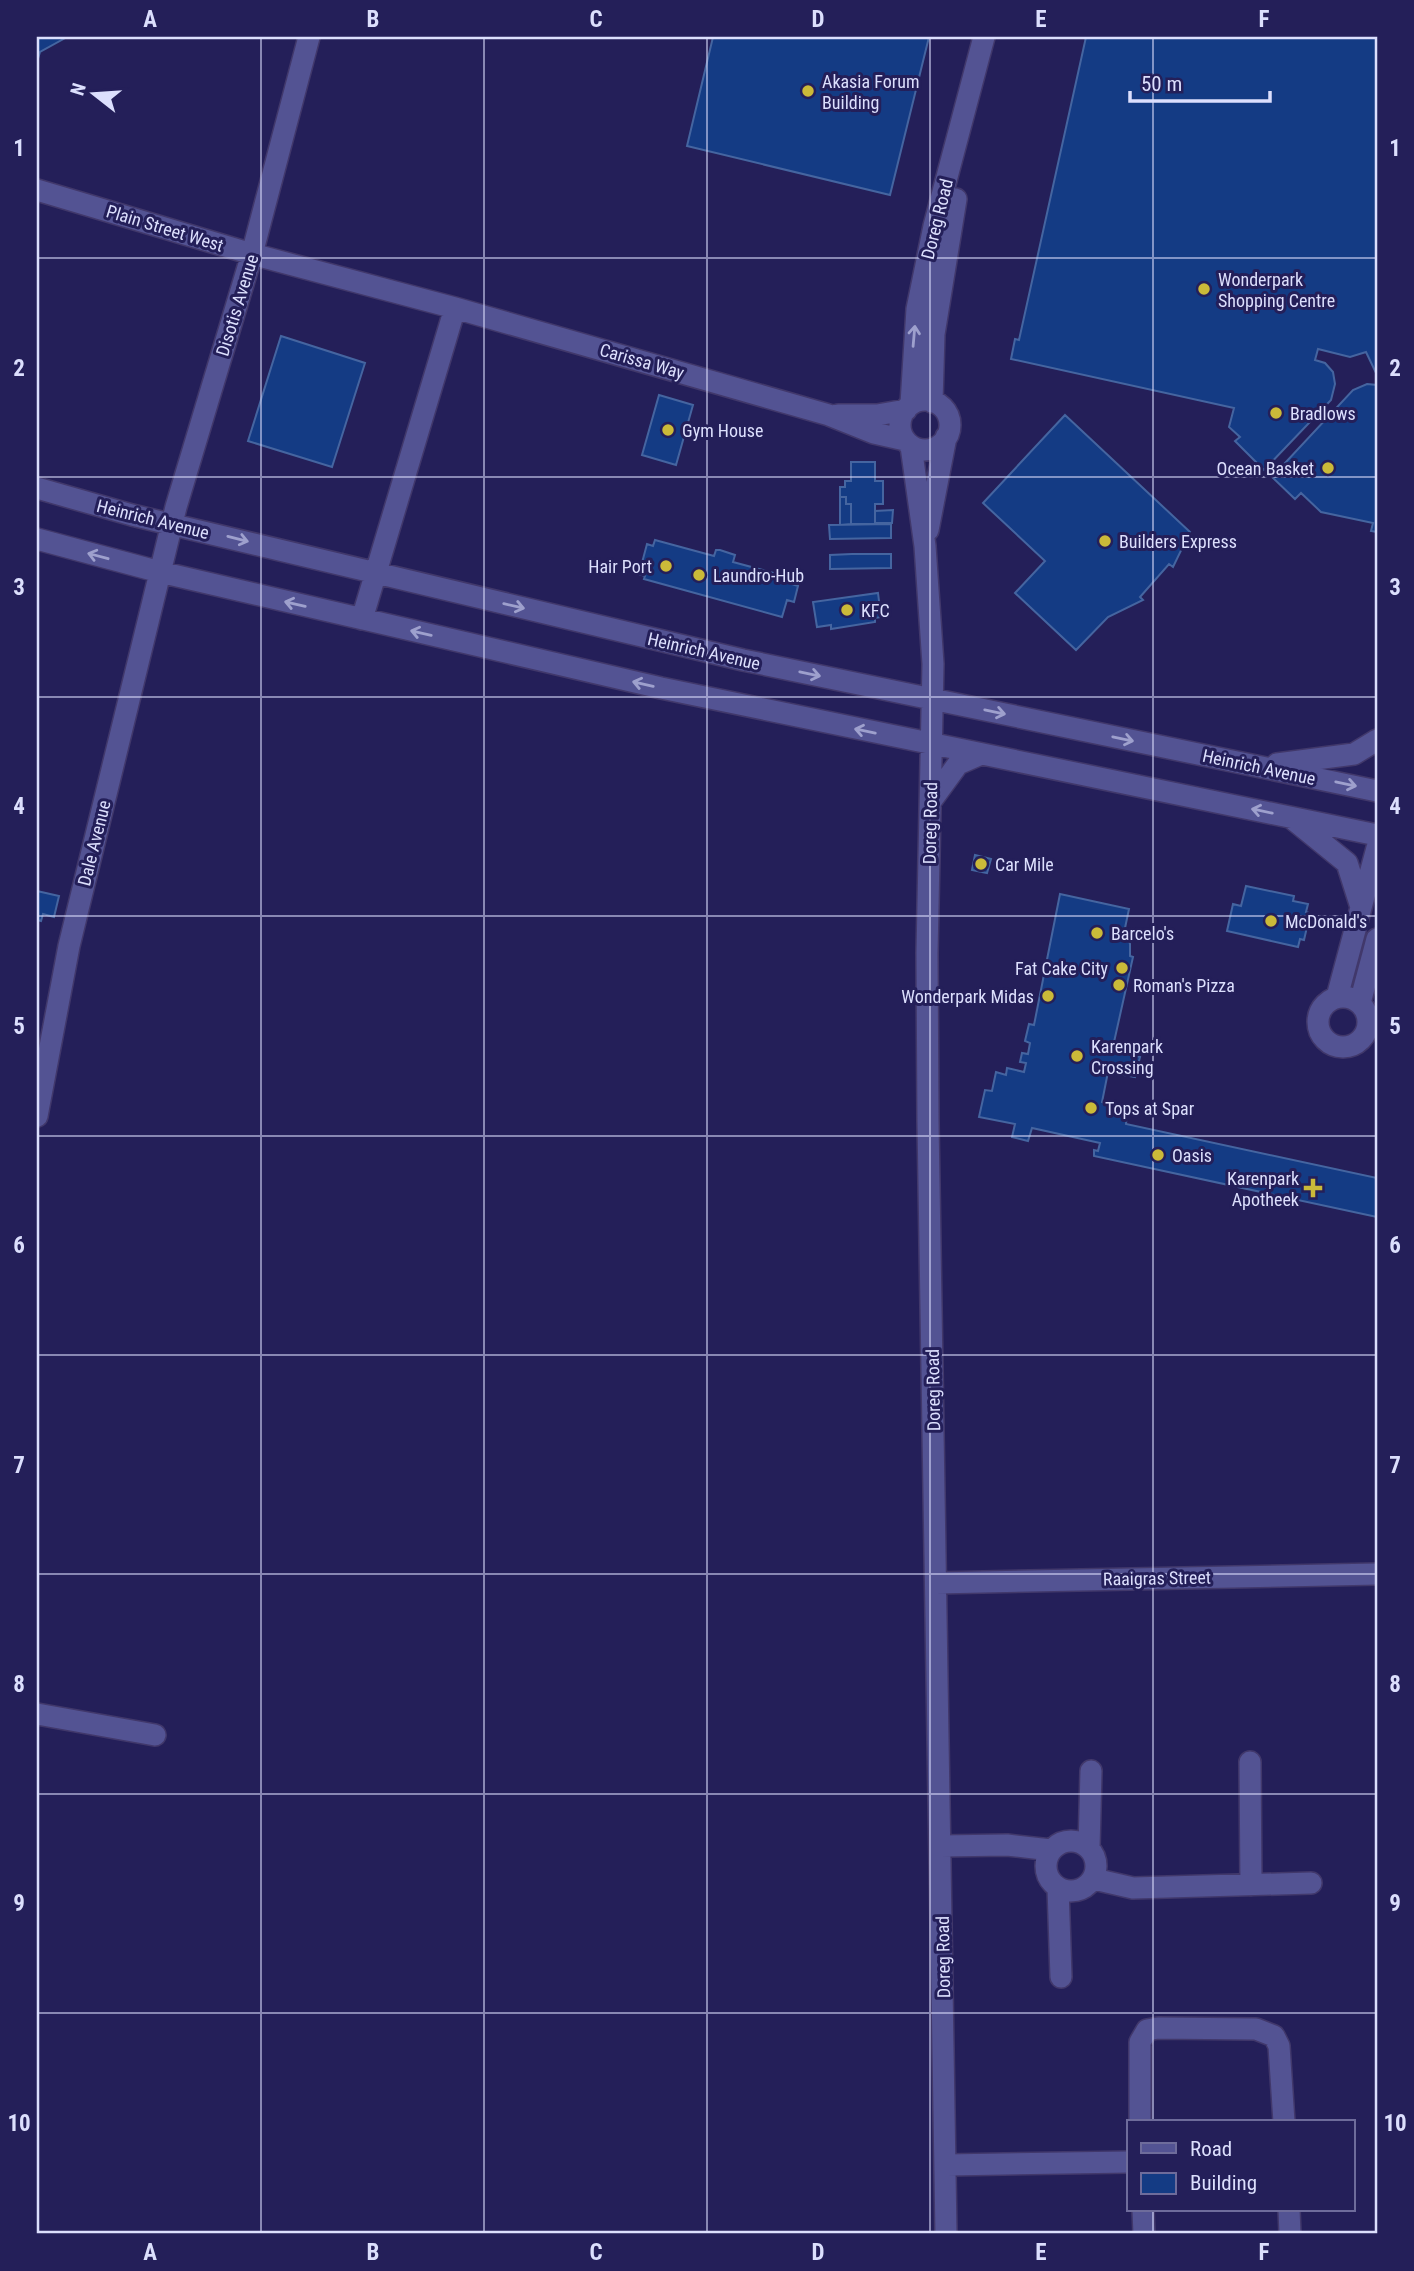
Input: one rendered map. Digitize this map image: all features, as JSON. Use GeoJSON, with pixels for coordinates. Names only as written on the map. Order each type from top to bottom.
{"type":"FeatureCollection","features":[{"type":"Feature","properties":{"kind":"street","name":"Disotis Avenue"},"geometry":{"type":"LineString","coordinates":[[160,572],[252,254],[309,37]]}},
{"type":"Feature","properties":{"kind":"street","name":"Doreg Road"},"geometry":{"type":"LineString","coordinates":[[946,2234],[947,2165],[928,1109],[933,699],[925,546],[908,443],[900,425],[916,405],[933,334],[960,155],[984,37]]}},
{"type":"Feature","properties":{"kind":"street","name":"Doreg Road"},"geometry":{"type":"LineString","coordinates":[[960,155],[997,37]]}},
{"type":"Feature","properties":{"kind":"street","name":"Plain Street West"},"geometry":{"type":"LineString","coordinates":[[37,190],[252,254],[456,308]]}},
{"type":"Feature","properties":{"kind":"street","name":"Carissa Way"},"geometry":{"type":"LineString","coordinates":[[456,308],[829,415],[908,443]]}},
{"type":"Feature","properties":{"kind":"street"},"geometry":{"type":"LineString","coordinates":[[362,619],[456,308]]}},
{"type":"Feature","properties":{"kind":"street","name":"Doreg Road"},"geometry":{"type":"LineString","coordinates":[[916,405],[947,414],[949,422],[925,546]]}},
{"type":"Feature","properties":{"kind":"street","name":"Carissa Way"},"geometry":{"type":"LineString","coordinates":[[829,415],[877,415],[916,405]]}},
{"type":"Feature","properties":{"kind":"street"},"geometry":{"type":"LineString","coordinates":[[908,443],[918,449],[934,448],[946,437]]}},
{"type":"Feature","properties":{"kind":"street","name":"Heinrich Avenue"},"geometry":{"type":"LineString","coordinates":[[37,488],[172,524],[743,660],[1377,791]]}},
{"type":"Feature","properties":{"kind":"street"},"geometry":{"type":"LineString","coordinates":[[37,538],[160,572],[661,688],[1377,835]]}},
{"type":"Feature","properties":{"kind":"street","name":"Dale Avenue"},"geometry":{"type":"LineString","coordinates":[[37,1116],[69,946],[160,572]]}},
{"type":"Feature","properties":{"kind":"street"},"geometry":{"type":"LineString","coordinates":[[1254,766],[1354,754],[1377,740]]}},
{"type":"Feature","properties":{"kind":"street"},"geometry":{"type":"LineString","coordinates":[[930,802],[958,764],[981,754]]}},
{"type":"Feature","properties":{"kind":"street"},"geometry":{"type":"LineString","coordinates":[[1291,817],[1347,863],[1362,909]]}},
{"type":"Feature","properties":{"kind":"street"},"geometry":{"type":"LineString","coordinates":[[1337,997],[1377,848]]}},
{"type":"Feature","properties":{"kind":"street"},"geometry":{"type":"LineString","coordinates":[[1369,1015],[1345,996],[1337,997],[1323,1007],[1318,1023],[1320,1031],[1331,1044],[1347,1047],[1355,1044],[1366,1033],[1369,1015],[1377,939]]}},
{"type":"Feature","properties":{"kind":"street"},"geometry":{"type":"LineString","coordinates":[[1355,1044],[1377,1051]]}},
{"type":"Feature","properties":{"kind":"street","name":"Raaigras Street"},"geometry":{"type":"LineString","coordinates":[[936,1583],[1377,1574]]}},
{"type":"Feature","properties":{"kind":"street"},"geometry":{"type":"LineString","coordinates":[[37,1714],[155,1735]]}},
{"type":"Feature","properties":{"kind":"street"},"geometry":{"type":"LineString","coordinates":[[1250,1762],[1251,1885]]}},
{"type":"Feature","properties":{"kind":"street"},"geometry":{"type":"LineString","coordinates":[[1058,1888],[1074,1891],[1082,1889],[1094,1879],[1097,1863],[1089,1848],[1091,1771]]}},
{"type":"Feature","properties":{"kind":"street"},"geometry":{"type":"LineString","coordinates":[[941,1846],[1007,1844],[1051,1850],[1065,1841],[1074,1841],[1089,1848]]}},
{"type":"Feature","properties":{"kind":"street"},"geometry":{"type":"LineString","coordinates":[[1051,1850],[1046,1867],[1048,1875],[1058,1888],[1061,1977]]}},
{"type":"Feature","properties":{"kind":"street"},"geometry":{"type":"LineString","coordinates":[[1094,1879],[1133,1888],[1311,1883]]}},
{"type":"Feature","properties":{"kind":"street"},"geometry":{"type":"LineString","coordinates":[[1140,2120],[1140,2042],[1147,2030],[1158,2028],[1256,2029],[1274,2036],[1279,2046],[1284,2120]]}},
{"type":"Feature","properties":{"kind":"street"},"geometry":{"type":"LineString","coordinates":[[947,2165],[1127,2162]]}},
{"type":"Feature","properties":{"kind":"street"},"geometry":{"type":"LineString","coordinates":[[1143,2212],[1144,2234]]}},
{"type":"Feature","properties":{"kind":"street"},"geometry":{"type":"LineString","coordinates":[[1289,2212],[1290,2234]]}},
{"type":"Feature","properties":{"kind":"building"},"geometry":{"type":"Polygon","coordinates":[[[37,37],[67,37],[40,52],[37,62],[37,37]]]}},
{"type":"Feature","properties":{"kind":"building","name":"Akasia Forum Building"},"geometry":{"type":"Polygon","coordinates":[[[713,37],[929,37],[890,195],[687,146],[713,37]]]}},
{"type":"Feature","properties":{"kind":"building","name":"Wonderpark Shopping Centre"},"geometry":{"type":"Polygon","coordinates":[[[1086,37],[1377,37],[1377,375],[1366,352],[1350,357],[1318,349],[1315,360],[1325,363],[1333,372],[1335,384],[1331,400],[1264,470],[1235,441],[1240,437],[1229,427],[1234,408],[1011,359],[1015,339],[1019,340],[1086,37]]]}},
{"type":"Feature","properties":{"kind":"building"},"geometry":{"type":"Polygon","coordinates":[[[281,336],[365,363],[332,467],[248,441],[281,336]]]}},
{"type":"Feature","properties":{"kind":"building"},"geometry":{"type":"Polygon","coordinates":[[[1367,384],[1377,385],[1377,532],[1371,531],[1373,523],[1321,512],[1301,493],[1295,499],[1272,477],[1353,390],[1367,384]]]}},
{"type":"Feature","properties":{"kind":"building","name":"Gym House"},"geometry":{"type":"Polygon","coordinates":[[[659,395],[693,405],[676,465],[642,455],[659,395]]]}},
{"type":"Feature","properties":{"kind":"building","name":"Builders Express"},"geometry":{"type":"Polygon","coordinates":[[[1065,415],[1190,532],[1173,567],[1169,564],[1140,597],[1143,600],[1108,617],[1076,650],[1015,593],[1045,561],[983,503],[1065,415]]]}},
{"type":"Feature","properties":{"kind":"building"},"geometry":{"type":"Polygon","coordinates":[[[851,462],[875,462],[875,481],[883,481],[883,504],[875,504],[875,524],[851,524],[851,504],[846,504],[846,497],[840,497],[840,487],[845,487],[845,481],[851,481],[851,462]]]}},
{"type":"Feature","properties":{"kind":"building"},"geometry":{"type":"Polygon","coordinates":[[[840,497],[846,497],[846,504],[851,504],[851,524],[840,525],[840,497]]]}},
{"type":"Feature","properties":{"kind":"building"},"geometry":{"type":"Polygon","coordinates":[[[893,510],[892,523],[875,523],[875,511],[893,510]]]}},
{"type":"Feature","properties":{"kind":"building"},"geometry":{"type":"Polygon","coordinates":[[[891,524],[891,538],[830,539],[829,525],[891,524]]]}},
{"type":"Feature","properties":{"kind":"building"},"geometry":{"type":"Polygon","coordinates":[[[655,540],[714,556],[716,550],[720,550],[735,555],[733,562],[792,578],[792,584],[798,586],[794,602],[787,600],[782,617],[644,579],[645,576],[639,574],[647,544],[653,546],[655,540]]]}},
{"type":"Feature","properties":{"kind":"building"},"geometry":{"type":"Polygon","coordinates":[[[891,554],[891,568],[830,569],[830,555],[891,554]]]}},
{"type":"Feature","properties":{"kind":"building","name":"KFC"},"geometry":{"type":"Polygon","coordinates":[[[878,593],[881,617],[875,618],[875,622],[831,629],[831,625],[817,627],[813,602],[878,593]]]}},
{"type":"Feature","properties":{"kind":"building","name":"Car Mile"},"geometry":{"type":"Polygon","coordinates":[[[975,855],[991,859],[987,873],[972,870],[975,855]]]}},
{"type":"Feature","properties":{"kind":"building","name":"McDonald's"},"geometry":{"type":"Polygon","coordinates":[[[1246,886],[1294,896],[1293,901],[1308,904],[1306,912],[1315,915],[1312,929],[1307,927],[1304,940],[1300,939],[1298,947],[1227,931],[1233,904],[1241,906],[1246,886]]]}},
{"type":"Feature","properties":{"kind":"building"},"geometry":{"type":"Polygon","coordinates":[[[37,891],[59,896],[54,917],[43,914],[41,921],[37,920],[37,891]]]}},
{"type":"Feature","properties":{"kind":"building","name":"Karenpark Crossing"},"geometry":{"type":"Polygon","coordinates":[[[1060,894],[1129,909],[1125,928],[1130,944],[1130,956],[1133,957],[1112,1051],[1140,1057],[1135,1077],[1108,1072],[1102,1102],[1123,1108],[1127,1113],[1126,1124],[1377,1178],[1377,1217],[1094,1156],[1094,1150],[1098,1151],[1100,1143],[1032,1128],[1028,1141],[1012,1137],[1015,1124],[979,1117],[985,1090],[992,1091],[996,1072],[1006,1075],[1007,1068],[1024,1072],[1026,1063],[1020,1062],[1022,1053],[1028,1054],[1030,1043],[1025,1041],[1029,1024],[1034,1025],[1060,894]]]}},
{"type":"Feature","properties":{"kind":"place","name":"Akasia Forum Building"},"geometry":{"type":"Point","coordinates":[808,91]}},
{"type":"Feature","properties":{"kind":"place","name":"Wonderpark Shopping Centre"},"geometry":{"type":"Point","coordinates":[1204,289]}},
{"type":"Feature","properties":{"kind":"place","name":"Bradlows"},"geometry":{"type":"Point","coordinates":[1276,413]}},
{"type":"Feature","properties":{"kind":"place","name":"Gym House"},"geometry":{"type":"Point","coordinates":[668,430]}},
{"type":"Feature","properties":{"kind":"place","name":"Ocean Basket"},"geometry":{"type":"Point","coordinates":[1328,468]}},
{"type":"Feature","properties":{"kind":"place","name":"Builders Express"},"geometry":{"type":"Point","coordinates":[1105,541]}},
{"type":"Feature","properties":{"kind":"place","name":"Hair Port"},"geometry":{"type":"Point","coordinates":[666,566]}},
{"type":"Feature","properties":{"kind":"place","name":"Laundro-Hub"},"geometry":{"type":"Point","coordinates":[699,575]}},
{"type":"Feature","properties":{"kind":"place","name":"KFC"},"geometry":{"type":"Point","coordinates":[847,610]}},
{"type":"Feature","properties":{"kind":"place","name":"Car Mile"},"geometry":{"type":"Point","coordinates":[981,864]}},
{"type":"Feature","properties":{"kind":"place","name":"McDonald's"},"geometry":{"type":"Point","coordinates":[1271,921]}},
{"type":"Feature","properties":{"kind":"place","name":"Barcelo's"},"geometry":{"type":"Point","coordinates":[1097,933]}},
{"type":"Feature","properties":{"kind":"place","name":"Fat Cake City"},"geometry":{"type":"Point","coordinates":[1122,968]}},
{"type":"Feature","properties":{"kind":"place","name":"Roman's Pizza"},"geometry":{"type":"Point","coordinates":[1119,985]}},
{"type":"Feature","properties":{"kind":"place","name":"Wonderpark Midas"},"geometry":{"type":"Point","coordinates":[1048,996]}},
{"type":"Feature","properties":{"kind":"place","name":"Karenpark Crossing"},"geometry":{"type":"Point","coordinates":[1077,1056]}},
{"type":"Feature","properties":{"kind":"place","name":"Tops at Spar"},"geometry":{"type":"Point","coordinates":[1091,1108]}},
{"type":"Feature","properties":{"kind":"place","name":"Oasis"},"geometry":{"type":"Point","coordinates":[1158,1155]}},
{"type":"Feature","properties":{"kind":"place","name":"Karenpark Apotheek"},"geometry":{"type":"Point","coordinates":[1313,1188]}}]}
